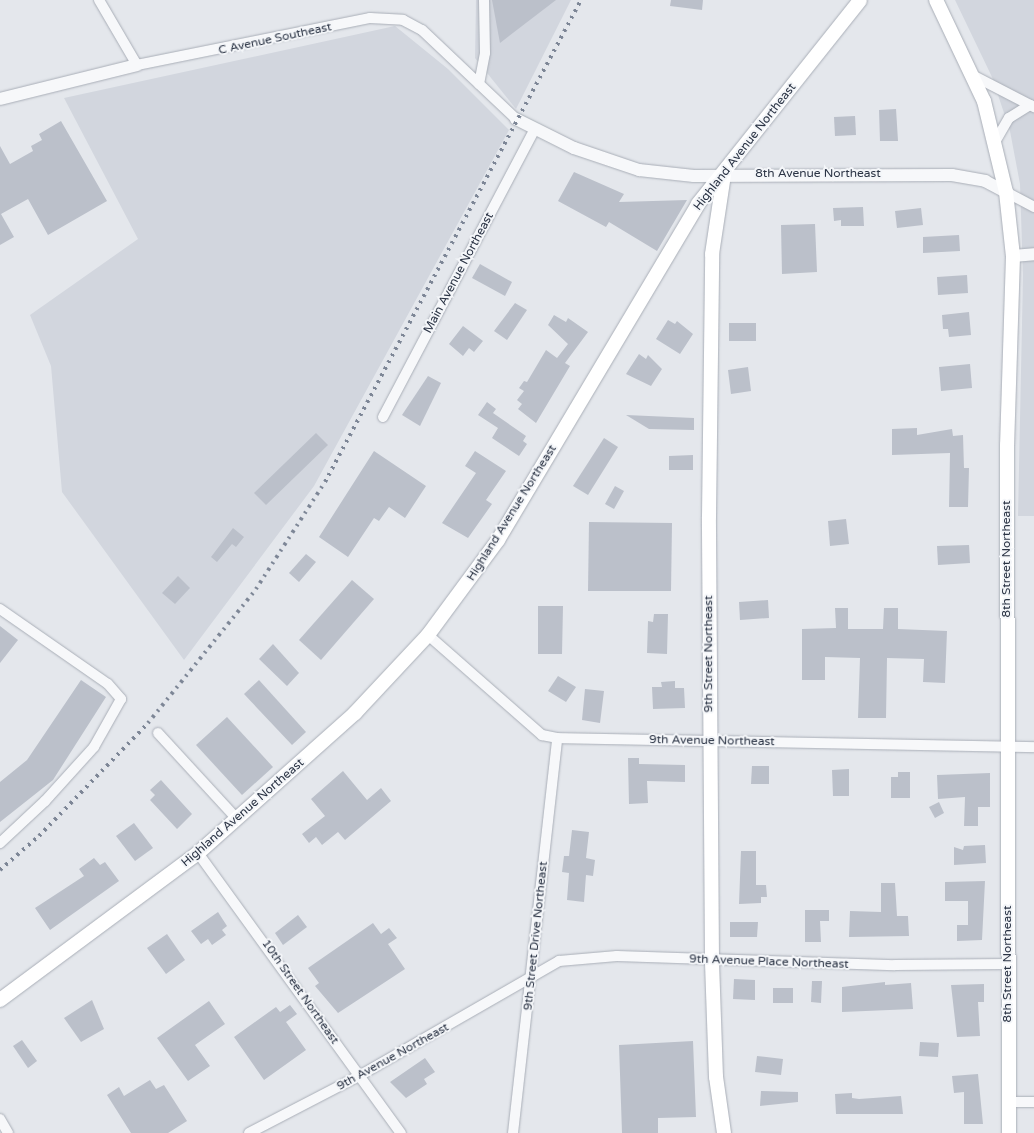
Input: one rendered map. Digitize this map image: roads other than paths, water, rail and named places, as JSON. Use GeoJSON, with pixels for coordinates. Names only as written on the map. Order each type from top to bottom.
{"type":"FeatureCollection","features":[{"type":"Feature","properties":{"kind":"main road","name":"Highland Avenue Northeast"},"geometry":{"type":"LineString","coordinates":[[0,1000],[198,853],[355,713],[428,635],[498,540],[698,204],[724,174],[860,0]]}},
{"type":"Feature","properties":{"kind":"main road","name":"8th Street Northeast"},"geometry":{"type":"LineString","coordinates":[[936,0],[974,76],[995,142],[1006,192],[1013,256],[1007,445],[1009,1133]]}},
{"type":"Feature","properties":{"kind":"main road","name":"9th Street Northeast"},"geometry":{"type":"LineString","coordinates":[[724,174],[712,254],[709,741],[712,960],[716,1077],[724,1133]]}},
{"type":"Feature","properties":{"kind":"street"},"geometry":{"type":"LineString","coordinates":[[99,0],[137,65]]}},
{"type":"Feature","properties":{"kind":"street"},"geometry":{"type":"LineString","coordinates":[[479,84],[485,53],[484,0]]}},
{"type":"Feature","properties":{"kind":"street","name":"C Avenue Southeast"},"geometry":{"type":"LineString","coordinates":[[0,99],[137,65],[387,17],[422,30],[516,119]]}},
{"type":"Feature","properties":{"kind":"street"},"geometry":{"type":"LineString","coordinates":[[974,76],[1032,106]]}},
{"type":"Feature","properties":{"kind":"street"},"geometry":{"type":"LineString","coordinates":[[995,142],[1009,118],[1032,106]]}},
{"type":"Feature","properties":{"kind":"street","name":"8th Avenue Northeast"},"geometry":{"type":"LineString","coordinates":[[516,119],[534,130],[574,148],[639,170],[724,174],[952,175],[985,181],[1034,207]]}},
{"type":"Feature","properties":{"kind":"street","name":"Main Avenue Northeast"},"geometry":{"type":"LineString","coordinates":[[383,417],[534,130]]}},
{"type":"Feature","properties":{"kind":"street"},"geometry":{"type":"LineString","coordinates":[[1013,256],[1034,254]]}},
{"type":"Feature","properties":{"kind":"street"},"geometry":{"type":"LineString","coordinates":[[0,609],[108,684],[120,699],[94,746],[45,801],[0,843]]}},
{"type":"Feature","properties":{"kind":"street","name":"9th Avenue Northeast"},"geometry":{"type":"LineString","coordinates":[[428,635],[542,735],[557,738],[1034,746]]}},
{"type":"Feature","properties":{"kind":"street"},"geometry":{"type":"LineString","coordinates":[[158,733],[237,819]]}},
{"type":"Feature","properties":{"kind":"street","name":"9th Street Drive Northeast"},"geometry":{"type":"LineString","coordinates":[[513,1133],[533,973],[557,738]]}},
{"type":"Feature","properties":{"kind":"street","name":"10th Street Northeast"},"geometry":{"type":"LineString","coordinates":[[198,853],[401,1133]]}},
{"type":"Feature","properties":{"kind":"street","name":"9th Avenue Place Northeast"},"geometry":{"type":"LineString","coordinates":[[533,973],[574,958],[895,965],[1008,964]]}},
{"type":"Feature","properties":{"kind":"street","name":"9th Avenue Northeast"},"geometry":{"type":"LineString","coordinates":[[249,1133],[359,1076],[533,973]]}},
{"type":"Feature","properties":{"kind":"street"},"geometry":{"type":"LineString","coordinates":[[1008,1102],[1034,1102]]}},
{"type":"Feature","properties":{"kind":"street"},"geometry":{"type":"LineString","coordinates":[[0,1120],[8,1133]]}},
{"type":"Feature","properties":{"kind":"railway"},"geometry":{"type":"LineString","coordinates":[[0,870],[39,836],[148,723],[256,589],[325,482],[581,0]]}}]}
